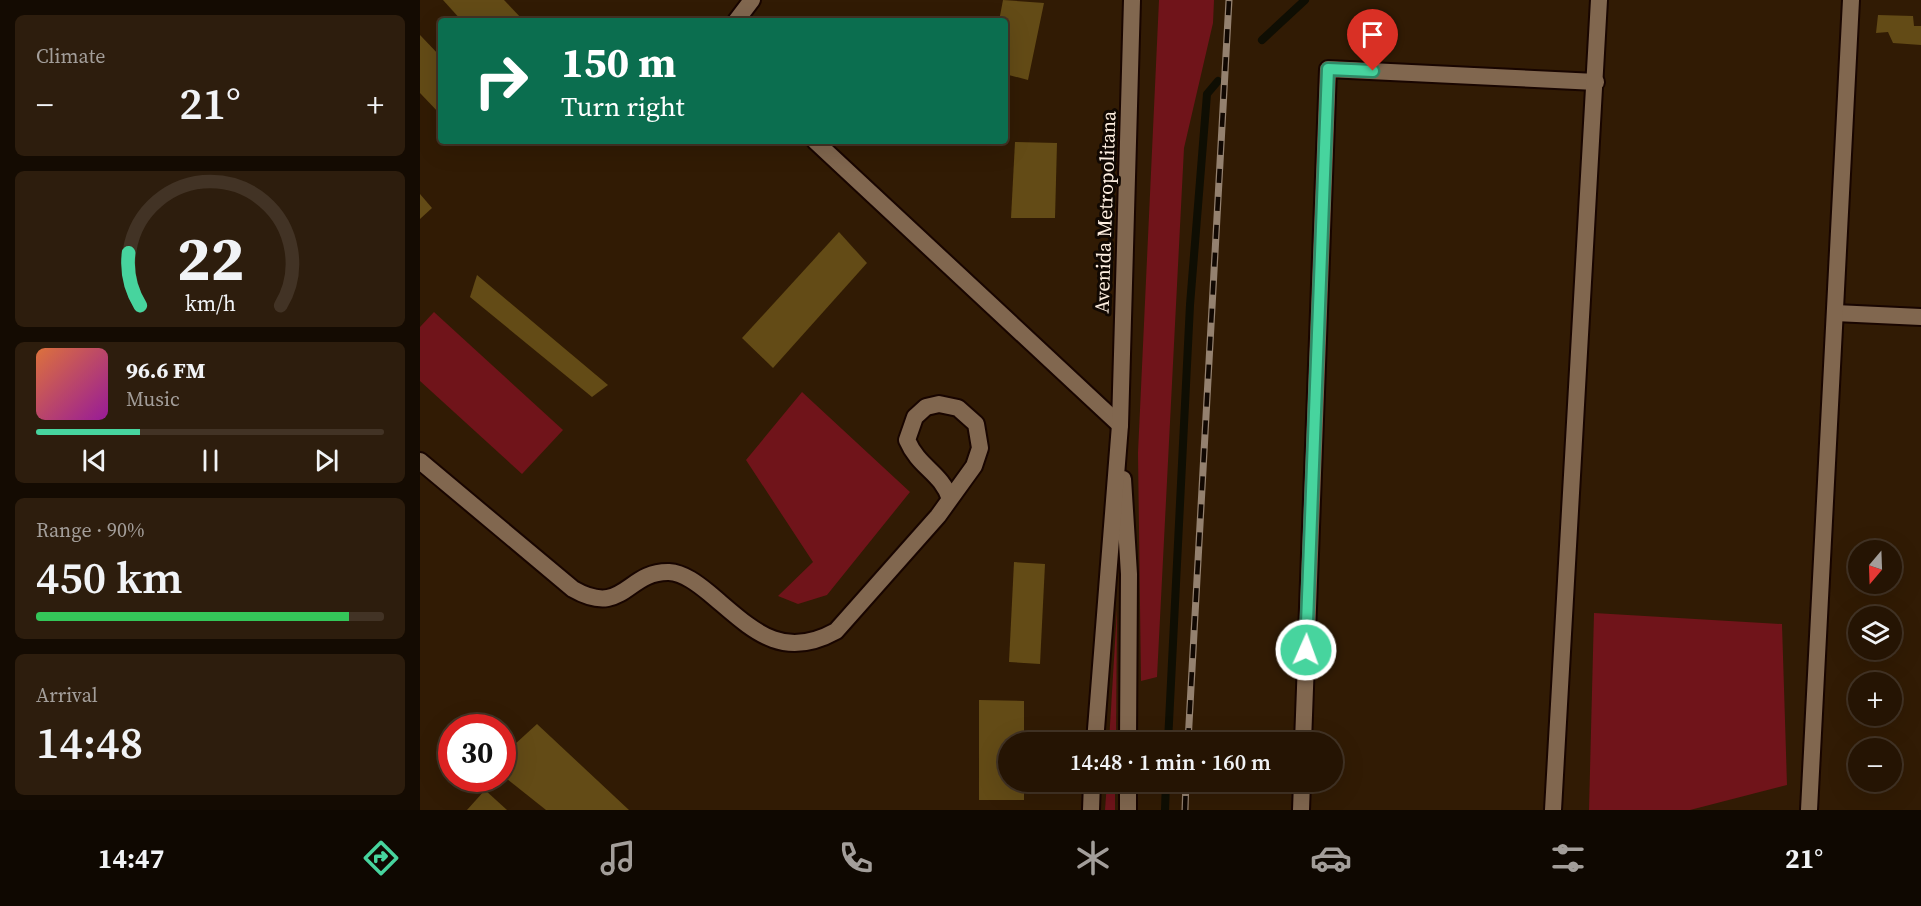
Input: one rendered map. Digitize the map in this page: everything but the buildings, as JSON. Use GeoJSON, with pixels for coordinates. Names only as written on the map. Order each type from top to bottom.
{"type":"FeatureCollection","features":[{"type":"Feature","properties":{"kind":"street"},"geometry":{"type":"LineString","coordinates":[[737,18],[752,0]]}},
{"type":"Feature","properties":{"kind":"street","name":"Avenida Metropolitana"},"geometry":{"type":"LineString","coordinates":[[1096,732],[1120,425],[1132,0]]}},
{"type":"Feature","properties":{"kind":"street"},"geometry":{"type":"LineString","coordinates":[[1552,810],[1599,0]]}},
{"type":"Feature","properties":{"kind":"street"},"geometry":{"type":"LineString","coordinates":[[1809,810],[1851,0]]}},
{"type":"Feature","properties":{"kind":"street"},"geometry":{"type":"LineString","coordinates":[[1303,732],[1328,69],[1596,82]]}},
{"type":"Feature","properties":{"kind":"street"},"geometry":{"type":"LineString","coordinates":[[818,144],[1120,425]]}},
{"type":"Feature","properties":{"kind":"street"},"geometry":{"type":"LineString","coordinates":[[1835,313],[1921,317]]}},
{"type":"Feature","properties":{"kind":"street"},"geometry":{"type":"LineString","coordinates":[[420,461],[573,589],[588,598],[605,599],[621,594],[653,574],[670,572],[689,578],[755,631],[775,641],[798,644],[820,640],[836,631],[950,499],[974,466],[980,448],[976,423],[958,408],[939,404],[926,407],[915,417],[907,440],[914,455],[944,482],[950,499]]}},
{"type":"Feature","properties":{"kind":"street","name":"Avenida Metropolitana"},"geometry":{"type":"LineString","coordinates":[[1120,425],[1129,574],[1128,732]]}},
{"type":"Feature","properties":{"kind":"street"},"geometry":{"type":"LineString","coordinates":[[1091,810],[1092,792]]}},
{"type":"Feature","properties":{"kind":"street"},"geometry":{"type":"LineString","coordinates":[[1128,792],[1128,810]]}},
{"type":"Feature","properties":{"kind":"street"},"geometry":{"type":"LineString","coordinates":[[1300,810],[1301,792]]}},
{"type":"Feature","properties":{"kind":"shaded area"},"geometry":{"type":"Polygon","coordinates":[[[1159,0],[1214,0],[1213,23],[1184,148],[1157,677],[1141,681],[1138,453],[1159,0]]]}},
{"type":"Feature","properties":{"kind":"shaded area"},"geometry":{"type":"Polygon","coordinates":[[[434,312],[563,430],[522,474],[420,381],[420,327],[434,312]]]}},
{"type":"Feature","properties":{"kind":"shaded area"},"geometry":{"type":"Polygon","coordinates":[[[802,392],[910,492],[827,595],[798,604],[778,596],[813,562],[746,460],[802,392]]]}},
{"type":"Feature","properties":{"kind":"shaded area"},"geometry":{"type":"Polygon","coordinates":[[[1117,609],[1116,732],[1110,732],[1117,609]]]}},
{"type":"Feature","properties":{"kind":"shaded area"},"geometry":{"type":"Polygon","coordinates":[[[1594,613],[1782,624],[1787,785],[1690,810],[1589,810],[1594,613]]]}},
{"type":"Feature","properties":{"kind":"shaded area"},"geometry":{"type":"Polygon","coordinates":[[[1106,792],[1115,792],[1115,810],[1105,810],[1106,792]]]}},
{"type":"Feature","properties":{"kind":"waterway"},"geometry":{"type":"LineString","coordinates":[[1262,40],[1305,0]]}},
{"type":"Feature","properties":{"kind":"waterway"},"geometry":{"type":"LineString","coordinates":[[1169,732],[1190,305],[1207,94],[1218,81]]}},
{"type":"Feature","properties":{"kind":"waterway"},"geometry":{"type":"LineString","coordinates":[[1165,810],[1166,792]]}},
{"type":"Feature","properties":{"kind":"railway"},"geometry":{"type":"LineString","coordinates":[[1189,732],[1229,0]]}},
{"type":"Feature","properties":{"kind":"railway"},"geometry":{"type":"LineString","coordinates":[[1185,810],[1186,792]]}},
{"type":"Feature","properties":{"kind":"route"},"geometry":{"type":"LineString","coordinates":[[1306,650],[1328,69],[1373,71]]}}]}
